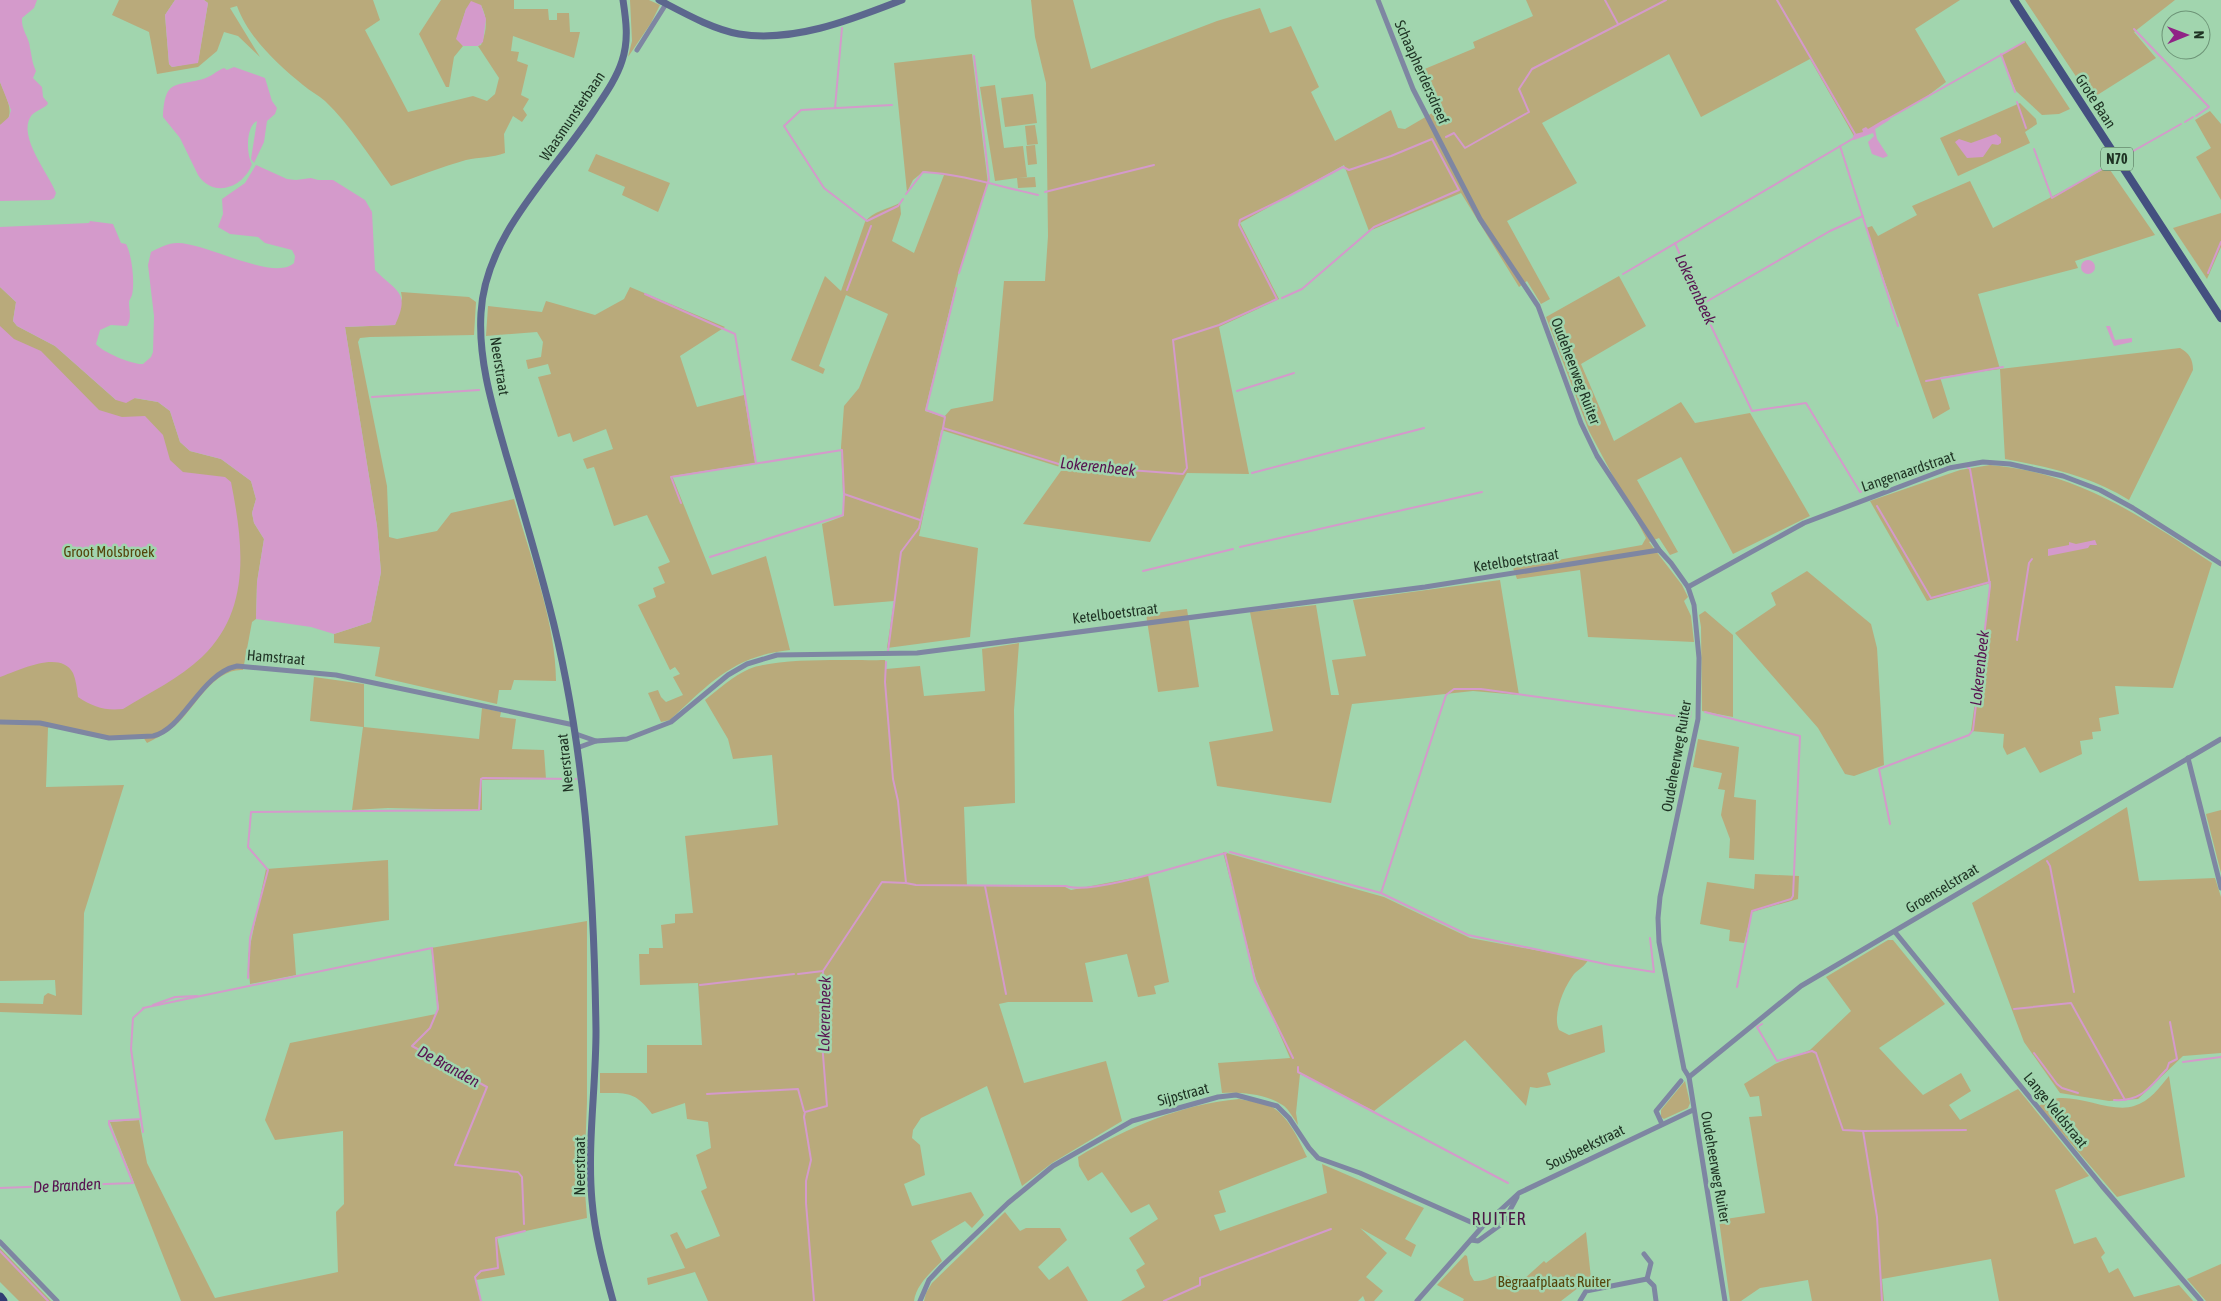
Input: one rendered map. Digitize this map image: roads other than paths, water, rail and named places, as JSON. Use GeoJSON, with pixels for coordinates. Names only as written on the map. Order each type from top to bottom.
{"type":"FeatureCollection","features":[{"type":"Feature","properties":{"kind":"highway"},"geometry":{"type":"LineString","coordinates":[[0,1298],[4,1301]]}},
{"type":"Feature","properties":{"kind":"main road","name":"Grote Baan"},"geometry":{"type":"LineString","coordinates":[[2014,0],[2221,318]]}},
{"type":"Feature","properties":{"kind":"street","name":"Waasmunsterbaan"},"geometry":{"type":"LineString","coordinates":[[504,236],[588,121],[617,73],[623,59],[626,40],[627,24],[623,0]]}},
{"type":"Feature","properties":{"kind":"street"},"geometry":{"type":"LineString","coordinates":[[637,50],[662,2],[721,30],[740,34],[775,36],[807,31],[870,13],[902,0]]}},
{"type":"Feature","properties":{"kind":"street","name":"Schaapherdersdreef"},"geometry":{"type":"LineString","coordinates":[[1378,0],[1413,89],[1446,153]]}},
{"type":"Feature","properties":{"kind":"street","name":"Oudeheerweg Ruiter"},"geometry":{"type":"LineString","coordinates":[[1446,153],[1480,219],[1538,306],[1581,423],[1597,456],[1659,550],[1688,587],[1696,619],[1699,658],[1698,719],[1660,897],[1658,918],[1659,942],[1684,1069],[1689,1077],[1725,1301]]}},
{"type":"Feature","properties":{"kind":"street","name":"Neerstraat"},"geometry":{"type":"LineString","coordinates":[[504,236],[490,268],[483,298],[481,336],[483,357],[491,400],[549,604],[576,734],[588,842],[594,942],[596,1035],[591,1164],[592,1199],[601,1258],[613,1301]]}},
{"type":"Feature","properties":{"kind":"street","name":"Langenaardstraat"},"geometry":{"type":"LineString","coordinates":[[1688,587],[1804,523],[1941,471],[1983,462],[2010,464],[2063,476],[2100,490],[2133,508],[2221,564]]}},
{"type":"Feature","properties":{"kind":"street","name":"Ketelboetstraat"},"geometry":{"type":"LineString","coordinates":[[577,748],[596,741],[627,739],[671,722],[728,675],[748,664],[778,656],[917,653],[1425,587],[1659,550]]}},
{"type":"Feature","properties":{"kind":"street","name":"Hamstraat"},"geometry":{"type":"LineString","coordinates":[[0,722],[40,723],[108,738],[144,738],[158,735],[176,720],[196,695],[225,669],[237,666],[336,675],[574,725]]}},
{"type":"Feature","properties":{"kind":"street","name":"Ketelboetstraat"},"geometry":{"type":"LineString","coordinates":[[576,734],[590,737],[596,741]]}},
{"type":"Feature","properties":{"kind":"street","name":"Groenselstraat"},"geometry":{"type":"LineString","coordinates":[[1689,1077],[1802,986],[2221,738]]}},
{"type":"Feature","properties":{"kind":"street"},"geometry":{"type":"LineString","coordinates":[[2188,758],[2221,888]]}},
{"type":"Feature","properties":{"kind":"street","name":"Lange Veldstraat"},"geometry":{"type":"LineString","coordinates":[[1895,932],[2096,1179],[2201,1301]]}},
{"type":"Feature","properties":{"kind":"street"},"geometry":{"type":"LineString","coordinates":[[1662,1124],[1656,1111],[1681,1081]]}},
{"type":"Feature","properties":{"kind":"street","name":"Sijpstraat"},"geometry":{"type":"LineString","coordinates":[[920,1301],[930,1280],[942,1266],[1008,1203],[1052,1166],[1132,1121],[1218,1097],[1236,1096],[1251,1098],[1277,1106],[1289,1118],[1318,1158],[1360,1173],[1482,1227]]}},
{"type":"Feature","properties":{"kind":"street","name":"Sousbeekstraat"},"geometry":{"type":"LineString","coordinates":[[1417,1301],[1482,1227],[1519,1193],[1613,1150],[1693,1110]]}},
{"type":"Feature","properties":{"kind":"street","name":"Sousbeekstraat"},"geometry":{"type":"LineString","coordinates":[[1471,1240],[1478,1241],[1503,1223],[1519,1193]]}},
{"type":"Feature","properties":{"kind":"street"},"geometry":{"type":"LineString","coordinates":[[0,1242],[57,1301]]}},
{"type":"Feature","properties":{"kind":"street"},"geometry":{"type":"LineString","coordinates":[[1644,1254],[1651,1263],[1648,1280]]}},
{"type":"Feature","properties":{"kind":"street"},"geometry":{"type":"LineString","coordinates":[[1580,1301],[1586,1291],[1648,1280]]}},
{"type":"Feature","properties":{"kind":"street"},"geometry":{"type":"LineString","coordinates":[[1648,1280],[1654,1286],[1656,1301]]}},
{"type":"Feature","properties":{"kind":"waterway"},"geometry":{"type":"LineString","coordinates":[[1605,0],[1618,24]]}},
{"type":"Feature","properties":{"kind":"waterway","name":"Lokerenbeek"},"geometry":{"type":"LineString","coordinates":[[1446,137],[1454,133],[1465,148],[1529,112],[1519,89],[1532,69],[1666,0]]}},
{"type":"Feature","properties":{"kind":"waterway","name":"Lokerenbeek"},"geometry":{"type":"LineString","coordinates":[[1777,0],[1855,134],[1854,137]]}},
{"type":"Feature","properties":{"kind":"waterway"},"geometry":{"type":"LineString","coordinates":[[835,108],[842,28]]}},
{"type":"Feature","properties":{"kind":"waterway"},"geometry":{"type":"LineString","coordinates":[[2134,29],[2209,107],[2196,116]]}},
{"type":"Feature","properties":{"kind":"waterway"},"geometry":{"type":"LineString","coordinates":[[1884,121],[2024,42]]}},
{"type":"Feature","properties":{"kind":"waterway"},"geometry":{"type":"LineString","coordinates":[[2001,54],[2015,92]]}},
{"type":"Feature","properties":{"kind":"waterway"},"geometry":{"type":"LineString","coordinates":[[959,273],[989,179],[974,56]]}},
{"type":"Feature","properties":{"kind":"waterway"},"geometry":{"type":"LineString","coordinates":[[2017,102],[2026,128]]}},
{"type":"Feature","properties":{"kind":"waterway"},"geometry":{"type":"LineString","coordinates":[[892,105],[801,110],[784,126],[824,188],[867,221],[898,206],[903,199]]}},
{"type":"Feature","properties":{"kind":"waterway"},"geometry":{"type":"LineString","coordinates":[[2185,122],[2193,117]]}},
{"type":"Feature","properties":{"kind":"waterway"},"geometry":{"type":"LineString","coordinates":[[2128,154],[2181,124]]}},
{"type":"Feature","properties":{"kind":"waterway","name":"Lokerenbeek"},"geometry":{"type":"LineString","coordinates":[[1623,274],[1854,138]]}},
{"type":"Feature","properties":{"kind":"waterway","name":"Lokerenbeek"},"geometry":{"type":"LineString","coordinates":[[888,651],[901,552],[919,528],[943,428],[1062,465],[1183,474],[1187,468],[1173,340],[1219,325],[1277,299],[1239,225],[1240,220],[1343,167],[1349,170],[1391,156],[1432,139],[1459,190],[1374,227],[1302,289],[1282,298]]}},
{"type":"Feature","properties":{"kind":"waterway"},"geometry":{"type":"LineString","coordinates":[[1840,146],[1898,326]]}},
{"type":"Feature","properties":{"kind":"waterway"},"geometry":{"type":"LineString","coordinates":[[2034,149],[2052,198],[2109,165]]}},
{"type":"Feature","properties":{"kind":"waterway"},"geometry":{"type":"LineString","coordinates":[[1045,192],[1154,165]]}},
{"type":"Feature","properties":{"kind":"waterway"},"geometry":{"type":"LineString","coordinates":[[906,194],[923,172],[967,178],[1038,195]]}},
{"type":"Feature","properties":{"kind":"waterway"},"geometry":{"type":"LineString","coordinates":[[1704,303],[1830,231],[1863,216]]}},
{"type":"Feature","properties":{"kind":"waterway"},"geometry":{"type":"LineString","coordinates":[[847,290],[871,226]]}},
{"type":"Feature","properties":{"kind":"waterway"},"geometry":{"type":"LineString","coordinates":[[2208,273],[2221,242]]}},
{"type":"Feature","properties":{"kind":"waterway","name":"Lokerenbeek"},"geometry":{"type":"LineString","coordinates":[[1675,243],[1702,307],[1752,411],[1806,403],[1860,492],[1946,460]]}},
{"type":"Feature","properties":{"kind":"waterway"},"geometry":{"type":"LineString","coordinates":[[943,428],[945,417],[926,410],[956,288]]}},
{"type":"Feature","properties":{"kind":"waterway"},"geometry":{"type":"LineString","coordinates":[[645,294],[735,334],[756,463]]}},
{"type":"Feature","properties":{"kind":"waterway"},"geometry":{"type":"LineString","coordinates":[[1926,381],[2003,367]]}},
{"type":"Feature","properties":{"kind":"waterway"},"geometry":{"type":"LineString","coordinates":[[1237,391],[1294,373]]}},
{"type":"Feature","properties":{"kind":"waterway"},"geometry":{"type":"LineString","coordinates":[[372,397],[479,390]]}},
{"type":"Feature","properties":{"kind":"waterway"},"geometry":{"type":"LineString","coordinates":[[1252,473],[1424,428]]}},
{"type":"Feature","properties":{"kind":"waterway"},"geometry":{"type":"LineString","coordinates":[[681,503],[671,477],[842,450],[844,494],[920,520]]}},
{"type":"Feature","properties":{"kind":"waterway","name":"Lokerenbeek"},"geometry":{"type":"LineString","coordinates":[[1890,824],[1879,769],[1969,735],[1973,730],[1990,586],[1970,469],[1967,467]]}},
{"type":"Feature","properties":{"kind":"waterway"},"geometry":{"type":"LineString","coordinates":[[1240,547],[1482,492]]}},
{"type":"Feature","properties":{"kind":"waterway"},"geometry":{"type":"LineString","coordinates":[[710,557],[843,515],[844,495]]}},
{"type":"Feature","properties":{"kind":"waterway"},"geometry":{"type":"LineString","coordinates":[[1877,506],[1931,598],[1990,582]]}},
{"type":"Feature","properties":{"kind":"waterway"},"geometry":{"type":"LineString","coordinates":[[1143,571],[1233,549]]}},
{"type":"Feature","properties":{"kind":"waterway"},"geometry":{"type":"LineString","coordinates":[[2017,640],[2029,563],[2032,559]]}},
{"type":"Feature","properties":{"kind":"waterway","name":"Lokerenbeek"},"geometry":{"type":"LineString","coordinates":[[814,1301],[806,1203],[806,1181],[811,1160],[804,1117],[805,1112],[827,1106],[822,1042],[823,971],[882,882],[906,883],[898,801],[893,779],[885,682],[886,662]]}},
{"type":"Feature","properties":{"kind":"waterway"},"geometry":{"type":"LineString","coordinates":[[1230,852],[1381,893],[1446,695],[1454,689],[1481,689],[1690,718],[1691,709]]}},
{"type":"Feature","properties":{"kind":"waterway"},"geometry":{"type":"LineString","coordinates":[[1705,712],[1800,736],[1793,896],[1791,899],[1752,911],[1737,987]]}},
{"type":"Feature","properties":{"kind":"waterway","name":"De Branden"},"geometry":{"type":"LineString","coordinates":[[248,978],[250,938],[268,870],[248,847],[251,812],[479,810],[481,779],[483,778],[576,779]]}},
{"type":"Feature","properties":{"kind":"waterway"},"geometry":{"type":"LineString","coordinates":[[906,883],[916,885],[1066,886],[1079,888],[1119,882],[1226,853]]}},
{"type":"Feature","properties":{"kind":"waterway"},"geometry":{"type":"LineString","coordinates":[[1225,854],[1255,981],[1293,1058]]}},
{"type":"Feature","properties":{"kind":"waterway"},"geometry":{"type":"LineString","coordinates":[[2047,861],[2050,866],[2074,992]]}},
{"type":"Feature","properties":{"kind":"waterway"},"geometry":{"type":"LineString","coordinates":[[985,886],[1006,994]]}},
{"type":"Feature","properties":{"kind":"waterway"},"geometry":{"type":"LineString","coordinates":[[1381,893],[1468,935],[1610,965],[1654,972],[1650,938]]}},
{"type":"Feature","properties":{"kind":"waterway","name":"De Branden"},"geometry":{"type":"LineString","coordinates":[[143,1008],[432,948],[438,1009],[430,1028],[412,1046],[487,1087],[455,1165],[518,1172],[522,1177],[524,1224]]}},
{"type":"Feature","properties":{"kind":"waterway"},"geometry":{"type":"LineString","coordinates":[[798,974],[823,971]]}},
{"type":"Feature","properties":{"kind":"waterway"},"geometry":{"type":"LineString","coordinates":[[700,985],[794,974]]}},
{"type":"Feature","properties":{"kind":"waterway","name":"De Branden"},"geometry":{"type":"LineString","coordinates":[[153,1005],[175,997],[197,996]]}},
{"type":"Feature","properties":{"kind":"waterway"},"geometry":{"type":"LineString","coordinates":[[2014,1009],[2071,1003],[2125,1100]]}},
{"type":"Feature","properties":{"kind":"waterway","name":"De Branden"},"geometry":{"type":"LineString","coordinates":[[0,1188],[133,1183],[109,1121],[141,1119],[131,1049],[133,1018],[144,1008]]}},
{"type":"Feature","properties":{"kind":"waterway"},"geometry":{"type":"LineString","coordinates":[[2114,1100],[2132,1099],[2138,1096],[2150,1087],[2167,1069],[2169,1063],[2177,1059],[2170,1022]]}},
{"type":"Feature","properties":{"kind":"waterway"},"geometry":{"type":"LineString","coordinates":[[1762,1024],[1757,1027],[1777,1061],[1812,1051],[1816,1053],[1843,1130],[1863,1131],[1877,1217],[1882,1301]]}},
{"type":"Feature","properties":{"kind":"waterway"},"geometry":{"type":"LineString","coordinates":[[2034,1053],[2057,1084],[2062,1088],[2078,1093]]}},
{"type":"Feature","properties":{"kind":"waterway"},"geometry":{"type":"LineString","coordinates":[[2183,1062],[2221,1057]]}},
{"type":"Feature","properties":{"kind":"waterway"},"geometry":{"type":"LineString","coordinates":[[1298,1067],[1298,1072],[1508,1183]]}},
{"type":"Feature","properties":{"kind":"waterway"},"geometry":{"type":"LineString","coordinates":[[707,1094],[798,1089],[804,1111]]}},
{"type":"Feature","properties":{"kind":"waterway"},"geometry":{"type":"LineString","coordinates":[[141,1119],[143,1132]]}},
{"type":"Feature","properties":{"kind":"waterway"},"geometry":{"type":"LineString","coordinates":[[1863,1131],[1966,1130]]}},
{"type":"Feature","properties":{"kind":"waterway"},"geometry":{"type":"LineString","coordinates":[[1164,1301],[1200,1285],[1200,1278],[1331,1229]]}},
{"type":"Feature","properties":{"kind":"waterway","name":"De Branden"},"geometry":{"type":"LineString","coordinates":[[481,1301],[475,1277],[481,1271],[498,1268],[496,1238],[525,1231]]}},
{"type":"Feature","properties":{"kind":"waterway","name":"De Branden"},"geometry":{"type":"LineString","coordinates":[[0,1251],[48,1301]]}},
{"type":"Feature","properties":{"kind":"district","name":"RUITER"},"geometry":{"type":"Point","coordinates":[1499,1218]}},
{"type":"Feature","properties":{"kind":"park label","name":"Groot Molsbroek"},"geometry":{"type":"Point","coordinates":[109,551]}},
{"type":"Feature","properties":{"kind":"park label","name":"Begraafplaats Ruiter"},"geometry":{"type":"Point","coordinates":[1554,1281]}}]}
